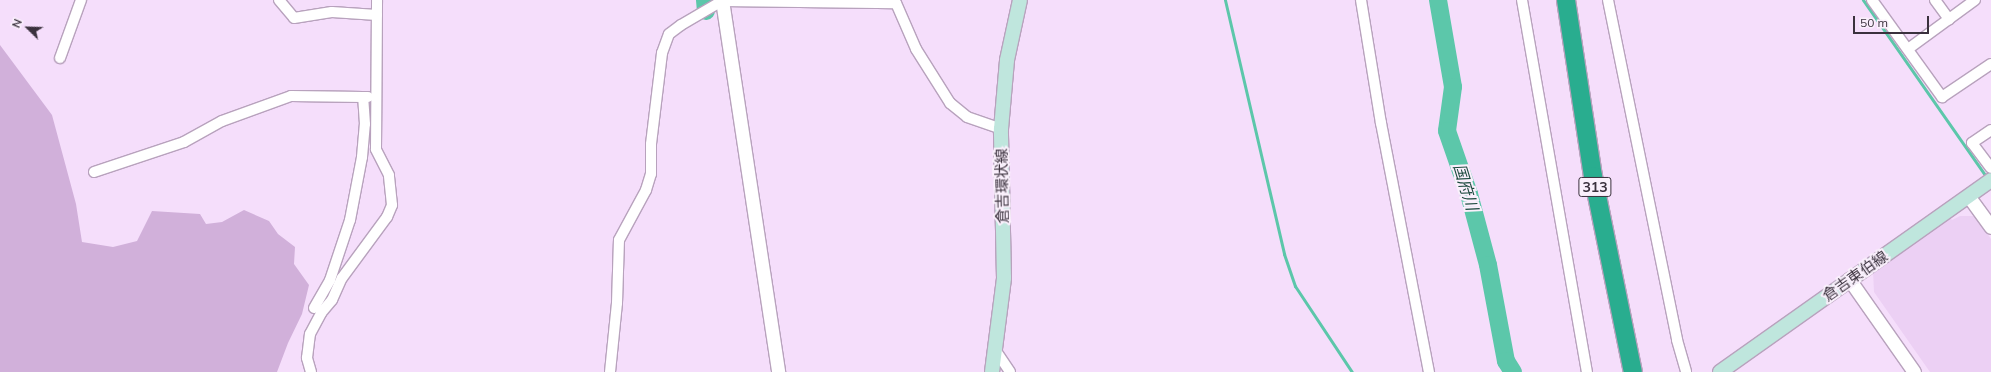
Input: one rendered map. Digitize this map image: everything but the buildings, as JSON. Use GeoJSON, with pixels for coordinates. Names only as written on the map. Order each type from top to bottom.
{"type":"FeatureCollection","features":[{"type":"Feature","properties":{"kind":"highway","name":"313"},"geometry":{"type":"LineString","coordinates":[[1566,0],[1593,176],[1633,372]]}},
{"type":"Feature","properties":{"kind":"highway","name":"313"},"geometry":{"type":"LineString","coordinates":[[1577,0],[1604,174],[1644,372]]}},
{"type":"Feature","properties":{"kind":"main road","name":"倉吉環状線"},"geometry":{"type":"LineString","coordinates":[[992,372],[996,351],[1004,278],[1001,130],[1007,60],[1020,0]]}},
{"type":"Feature","properties":{"kind":"main road","name":"倉吉東伯線"},"geometry":{"type":"LineString","coordinates":[[1720,372],[1849,279],[1969,197],[1991,180]]}},
{"type":"Feature","properties":{"kind":"street"},"geometry":{"type":"LineString","coordinates":[[60,58],[80,0]]}},
{"type":"Feature","properties":{"kind":"street"},"geometry":{"type":"LineString","coordinates":[[279,0],[294,18],[332,12],[377,15]]}},
{"type":"Feature","properties":{"kind":"street"},"geometry":{"type":"LineString","coordinates":[[311,372],[307,358],[310,334],[321,313],[332,300],[342,278],[387,217],[392,205],[389,175],[376,150],[377,0]]}},
{"type":"Feature","properties":{"kind":"street"},"geometry":{"type":"LineString","coordinates":[[722,0],[778,372]]}},
{"type":"Feature","properties":{"kind":"street"},"geometry":{"type":"LineString","coordinates":[[610,372],[617,304],[619,240],[646,190],[651,174],[651,144],[662,54],[669,34],[722,0],[896,3],[916,49],[950,103],[967,116],[1001,130]]}},
{"type":"Feature","properties":{"kind":"street"},"geometry":{"type":"LineString","coordinates":[[1361,0],[1380,123],[1429,372]]}},
{"type":"Feature","properties":{"kind":"street"},"geometry":{"type":"LineString","coordinates":[[1522,0],[1587,372]]}},
{"type":"Feature","properties":{"kind":"street"},"geometry":{"type":"LineString","coordinates":[[1608,0],[1677,340],[1686,372]]}},
{"type":"Feature","properties":{"kind":"street"},"geometry":{"type":"LineString","coordinates":[[1872,0],[1942,97],[1991,64]]}},
{"type":"Feature","properties":{"kind":"street"},"geometry":{"type":"LineString","coordinates":[[1935,0],[1949,19]]}},
{"type":"Feature","properties":{"kind":"street"},"geometry":{"type":"LineString","coordinates":[[1908,49],[1975,0]]}},
{"type":"Feature","properties":{"kind":"street"},"geometry":{"type":"LineString","coordinates":[[94,172],[184,142],[222,121],[291,96],[363,98],[376,96]]}},
{"type":"Feature","properties":{"kind":"street"},"geometry":{"type":"LineString","coordinates":[[314,308],[330,280],[352,213],[362,157],[365,124],[363,98]]}},
{"type":"Feature","properties":{"kind":"street"},"geometry":{"type":"LineString","coordinates":[[1991,130],[1972,143],[1991,168]]}},
{"type":"Feature","properties":{"kind":"street"},"geometry":{"type":"LineString","coordinates":[[1969,197],[1991,227]]}},
{"type":"Feature","properties":{"kind":"street"},"geometry":{"type":"LineString","coordinates":[[1849,279],[1914,372]]}},
{"type":"Feature","properties":{"kind":"street"},"geometry":{"type":"LineString","coordinates":[[996,351],[1010,372]]}},
{"type":"Feature","properties":{"kind":"shaded area"},"geometry":{"type":"Polygon","coordinates":[[[0,45],[52,115],[76,204],[82,242],[113,247],[137,241],[152,211],[200,214],[206,224],[222,222],[244,210],[269,221],[278,234],[295,247],[294,264],[309,285],[302,314],[288,343],[277,372],[0,372],[0,45]]]}},
{"type":"Feature","properties":{"kind":"shaded area"},"geometry":{"type":"Polygon","coordinates":[[[1960,216],[1975,216],[1991,239],[1991,372],[1930,372],[1874,292],[1873,271],[1950,217],[1952,220],[1960,216]]]}},
{"type":"Feature","properties":{"kind":"waterway"},"geometry":{"type":"LineString","coordinates":[[705,0],[706,11]]}},
{"type":"Feature","properties":{"kind":"waterway"},"geometry":{"type":"LineString","coordinates":[[1225,0],[1284,254],[1295,286],[1352,372]]}},
{"type":"Feature","properties":{"kind":"waterway","name":"国府川"},"geometry":{"type":"LineString","coordinates":[[1438,0],[1453,87],[1447,131],[1469,194],[1488,265],[1506,361],[1513,372]]}},
{"type":"Feature","properties":{"kind":"waterway"},"geometry":{"type":"LineString","coordinates":[[1863,0],[1988,179]]}}]}
